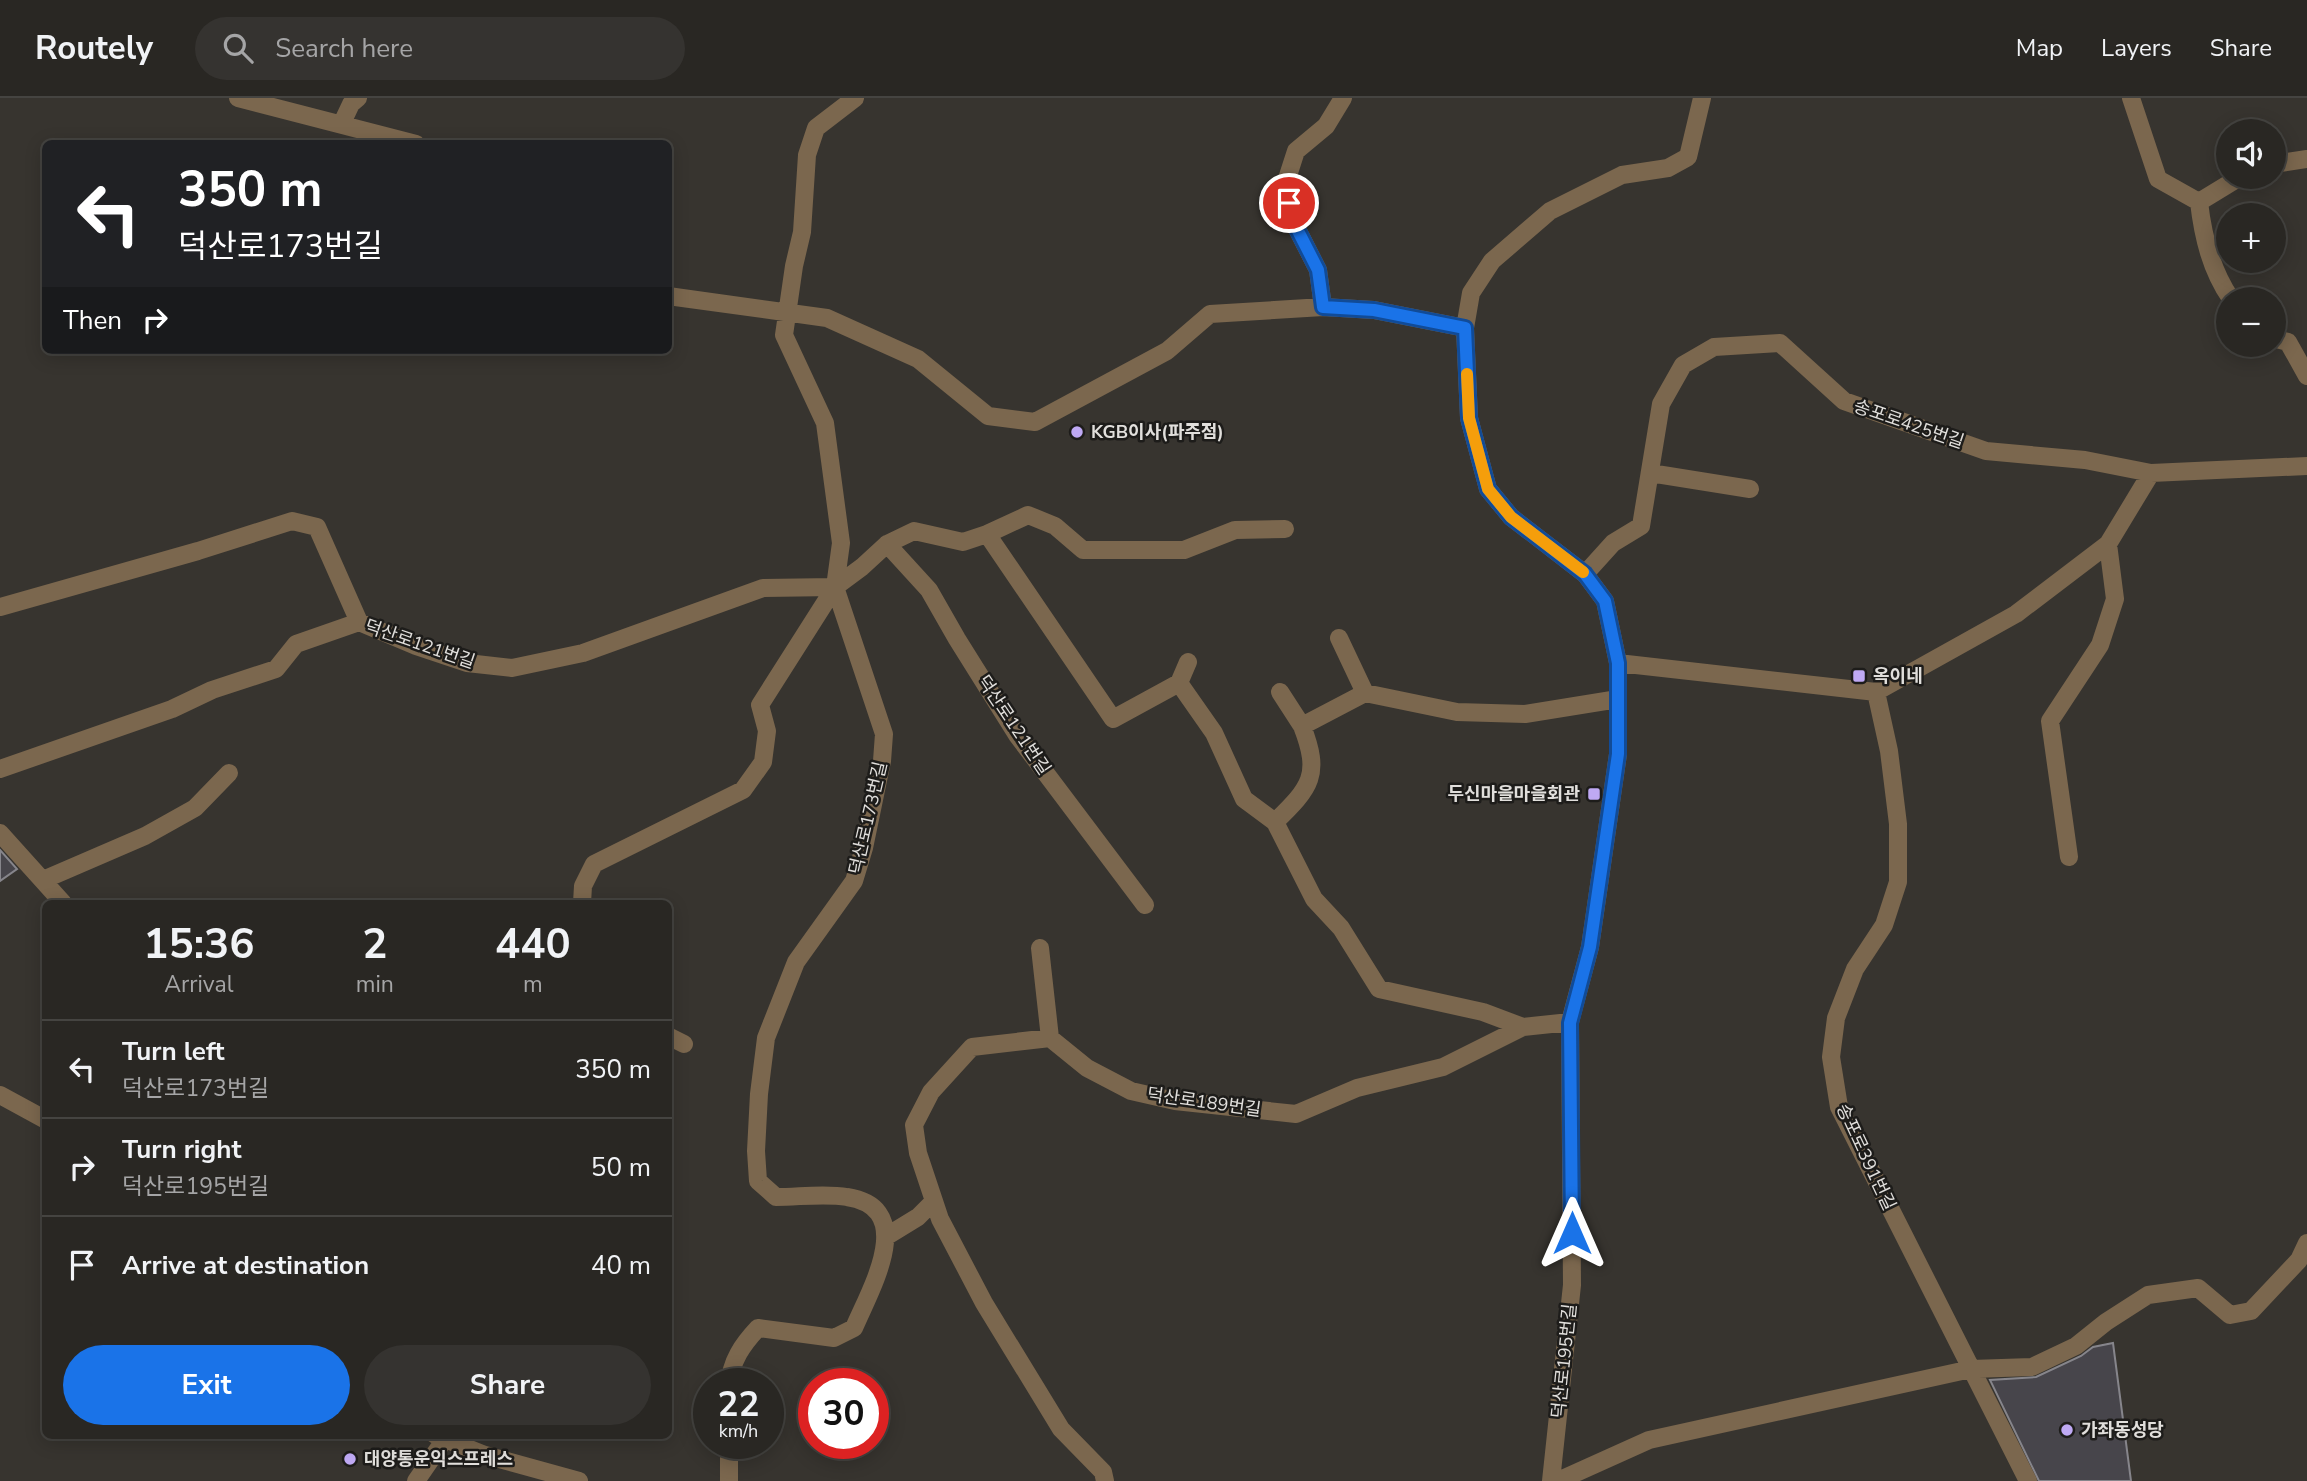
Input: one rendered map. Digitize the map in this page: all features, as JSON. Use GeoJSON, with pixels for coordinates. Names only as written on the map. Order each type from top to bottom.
{"type":"FeatureCollection","features":[{"type":"Feature","properties":{"kind":"street"},"geometry":{"type":"LineString","coordinates":[[342,123],[351,104],[358,98]]}},
{"type":"Feature","properties":{"kind":"street"},"geometry":{"type":"LineString","coordinates":[[835,587],[841,543],[825,423],[783,335],[802,232],[807,156],[816,128],[855,98]]}},
{"type":"Feature","properties":{"kind":"street"},"geometry":{"type":"LineString","coordinates":[[1323,307],[1318,270],[1293,221],[1286,185],[1296,151],[1326,127],[1343,98]]}},
{"type":"Feature","properties":{"kind":"street","name":"덕산로195번길"},"geometry":{"type":"LineString","coordinates":[[1551,1481],[1572,1285],[1570,1023],[1592,934],[1618,754],[1618,663],[1605,601],[1585,574],[1511,517],[1488,489],[1469,418],[1465,328],[1471,293],[1492,261],[1550,211],[1622,175],[1668,168],[1688,157],[1702,98]]}},
{"type":"Feature","properties":{"kind":"street"},"geometry":{"type":"LineString","coordinates":[[2131,98],[2158,179],[2199,202]]}},
{"type":"Feature","properties":{"kind":"street"},"geometry":{"type":"LineString","coordinates":[[244,99],[402,140]]}},
{"type":"Feature","properties":{"kind":"street"},"geometry":{"type":"LineString","coordinates":[[2286,161],[2307,159]]}},
{"type":"Feature","properties":{"kind":"street"},"geometry":{"type":"LineString","coordinates":[[2199,202],[2220,189]]}},
{"type":"Feature","properties":{"kind":"street"},"geometry":{"type":"LineString","coordinates":[[2199,202],[2203,238],[2222,287]]}},
{"type":"Feature","properties":{"kind":"street"},"geometry":{"type":"LineString","coordinates":[[672,297],[827,317],[918,359],[988,416],[1035,422],[1167,351],[1210,314],[1323,307],[1374,310],[1465,328]]}},
{"type":"Feature","properties":{"kind":"street"},"geometry":{"type":"LineString","coordinates":[[2286,341],[2307,376]]}},
{"type":"Feature","properties":{"kind":"street","name":"송포로425번길"},"geometry":{"type":"LineString","coordinates":[[1585,574],[1614,543],[1642,526],[1661,404],[1683,365],[1714,347],[1780,344],[1844,401],[1986,451],[2085,460],[2151,473],[2307,466]]}},
{"type":"Feature","properties":{"kind":"street"},"geometry":{"type":"LineString","coordinates":[[1650,473],[1750,489]]}},
{"type":"Feature","properties":{"kind":"street"},"geometry":{"type":"LineString","coordinates":[[1618,663],[1876,692],[2017,614],[2108,544],[2151,473]]}},
{"type":"Feature","properties":{"kind":"street"},"geometry":{"type":"LineString","coordinates":[[582,900],[583,886],[594,864],[743,790],[762,762],[767,732],[760,705],[835,587],[887,544],[914,531],[963,542],[1028,515],[1055,526],[1083,551],[1184,550],[1235,530],[1285,529]]}},
{"type":"Feature","properties":{"kind":"street"},"geometry":{"type":"LineString","coordinates":[[0,607],[198,551],[292,520],[317,527],[359,622]]}},
{"type":"Feature","properties":{"kind":"street"},"geometry":{"type":"LineString","coordinates":[[987,534],[1113,719],[1179,683],[1188,662]]}},
{"type":"Feature","properties":{"kind":"street","name":"덕산로121번길"},"geometry":{"type":"LineString","coordinates":[[887,544],[929,590],[1017,735],[1145,905]]}},
{"type":"Feature","properties":{"kind":"street"},"geometry":{"type":"LineString","coordinates":[[2069,857],[2050,721],[2100,645],[2115,599],[2108,544]]}},
{"type":"Feature","properties":{"kind":"street","name":"덕산로121번길"},"geometry":{"type":"LineString","coordinates":[[0,769],[172,709],[212,690],[276,670],[296,644],[359,622],[416,646],[467,663],[512,668],[583,653],[763,588],[835,587]]}},
{"type":"Feature","properties":{"kind":"street","name":"덕산로173번길"},"geometry":{"type":"LineString","coordinates":[[835,587],[884,734],[882,761],[864,848],[854,881],[796,962],[766,1038],[759,1094],[756,1151],[758,1181],[776,1197],[848,1197],[870,1204],[881,1216],[887,1236]]}},
{"type":"Feature","properties":{"kind":"street"},"geometry":{"type":"LineString","coordinates":[[1339,638],[1365,693]]}},
{"type":"Feature","properties":{"kind":"street"},"geometry":{"type":"LineString","coordinates":[[1179,683],[1214,733],[1244,799],[1275,822],[1314,899],[1341,928],[1379,989],[1483,1012],[1523,1027],[1570,1023]]}},
{"type":"Feature","properties":{"kind":"street"},"geometry":{"type":"LineString","coordinates":[[1275,822],[1295,803],[1312,778],[1312,751],[1302,726],[1280,692]]}},
{"type":"Feature","properties":{"kind":"street","name":"송포로391번길"},"geometry":{"type":"LineString","coordinates":[[1876,692],[1889,751],[1898,824],[1898,882],[1884,925],[1854,969],[1836,1018],[1831,1057],[1839,1107],[2028,1481]]}},
{"type":"Feature","properties":{"kind":"street"},"geometry":{"type":"LineString","coordinates":[[1302,726],[1365,693],[1457,712],[1525,714],[1618,699]]}},
{"type":"Feature","properties":{"kind":"street"},"geometry":{"type":"LineString","coordinates":[[43,880],[145,836],[195,807],[229,774]]}},
{"type":"Feature","properties":{"kind":"street"},"geometry":{"type":"LineString","coordinates":[[0,834],[60,900]]}},
{"type":"Feature","properties":{"kind":"street"},"geometry":{"type":"LineString","coordinates":[[1040,948],[1050,1038],[972,1047],[931,1092],[914,1125],[918,1153],[940,1219],[984,1303],[1061,1429],[1103,1472],[1105,1481]]}},
{"type":"Feature","properties":{"kind":"street","name":"덕산로189번길"},"geometry":{"type":"LineString","coordinates":[[1050,1038],[1087,1068],[1131,1091],[1175,1101],[1296,1114],[1357,1088],[1443,1067],[1523,1027]]}},
{"type":"Feature","properties":{"kind":"street"},"geometry":{"type":"LineString","coordinates":[[0,1095],[42,1119]]}},
{"type":"Feature","properties":{"kind":"street"},"geometry":{"type":"LineString","coordinates":[[732,1368],[742,1345],[758,1328],[834,1338],[854,1328],[883,1259],[887,1236],[918,1217],[934,1200]]}},
{"type":"Feature","properties":{"kind":"street"},"geometry":{"type":"LineString","coordinates":[[1558,1481],[1649,1440],[1971,1369],[2032,1367],[2076,1346],[2106,1322],[2148,1295],[2198,1288],[2230,1315],[2251,1311],[2299,1261],[2307,1243]]}},
{"type":"Feature","properties":{"kind":"street"},"geometry":{"type":"LineString","coordinates":[[416,1481],[439,1439]]}},
{"type":"Feature","properties":{"kind":"street"},"geometry":{"type":"LineString","coordinates":[[445,1439],[485,1455],[579,1481]]}},
{"type":"Feature","properties":{"kind":"street"},"geometry":{"type":"LineString","coordinates":[[729,1459],[729,1481]]}},
{"type":"Feature","properties":{"kind":"building"},"geometry":{"type":"Polygon","coordinates":[[[0,850],[17,869],[0,881],[0,850]]]}},
{"type":"Feature","properties":{"kind":"building","name":"가좌동성당"},"geometry":{"type":"Polygon","coordinates":[[[2113,1343],[2131,1481],[2039,1481],[1990,1380],[2036,1377],[2081,1356],[2093,1347],[2113,1343]]]}},
{"type":"Feature","properties":{"kind":"slow traffic"},"geometry":{"type":"LineString","coordinates":[[1467,374],[1469,418],[1488,489],[1511,517],[1583,572]]}},
{"type":"Feature","properties":{"kind":"place","name":"KGB이사(파주점)"},"geometry":{"type":"Point","coordinates":[1077,432]}},
{"type":"Feature","properties":{"kind":"place","name":"옥이네"},"geometry":{"type":"Point","coordinates":[1859,676]}},
{"type":"Feature","properties":{"kind":"place","name":"두신마을마을회관"},"geometry":{"type":"Point","coordinates":[1594,794]}},
{"type":"Feature","properties":{"kind":"place","name":"가좌동성당"},"geometry":{"type":"Point","coordinates":[2067,1430]}},
{"type":"Feature","properties":{"kind":"place","name":"대양통운익스프레스"},"geometry":{"type":"Point","coordinates":[350,1459]}},
{"type":"Feature","properties":{"kind":"route"},"geometry":{"type":"LineString","coordinates":[[1289,203],[1293,221],[1318,270],[1323,307],[1374,310],[1465,328],[1469,418],[1488,489],[1511,517],[1585,574],[1605,601],[1618,663],[1618,754],[1590,947],[1570,1023],[1572,1233]]}}]}
